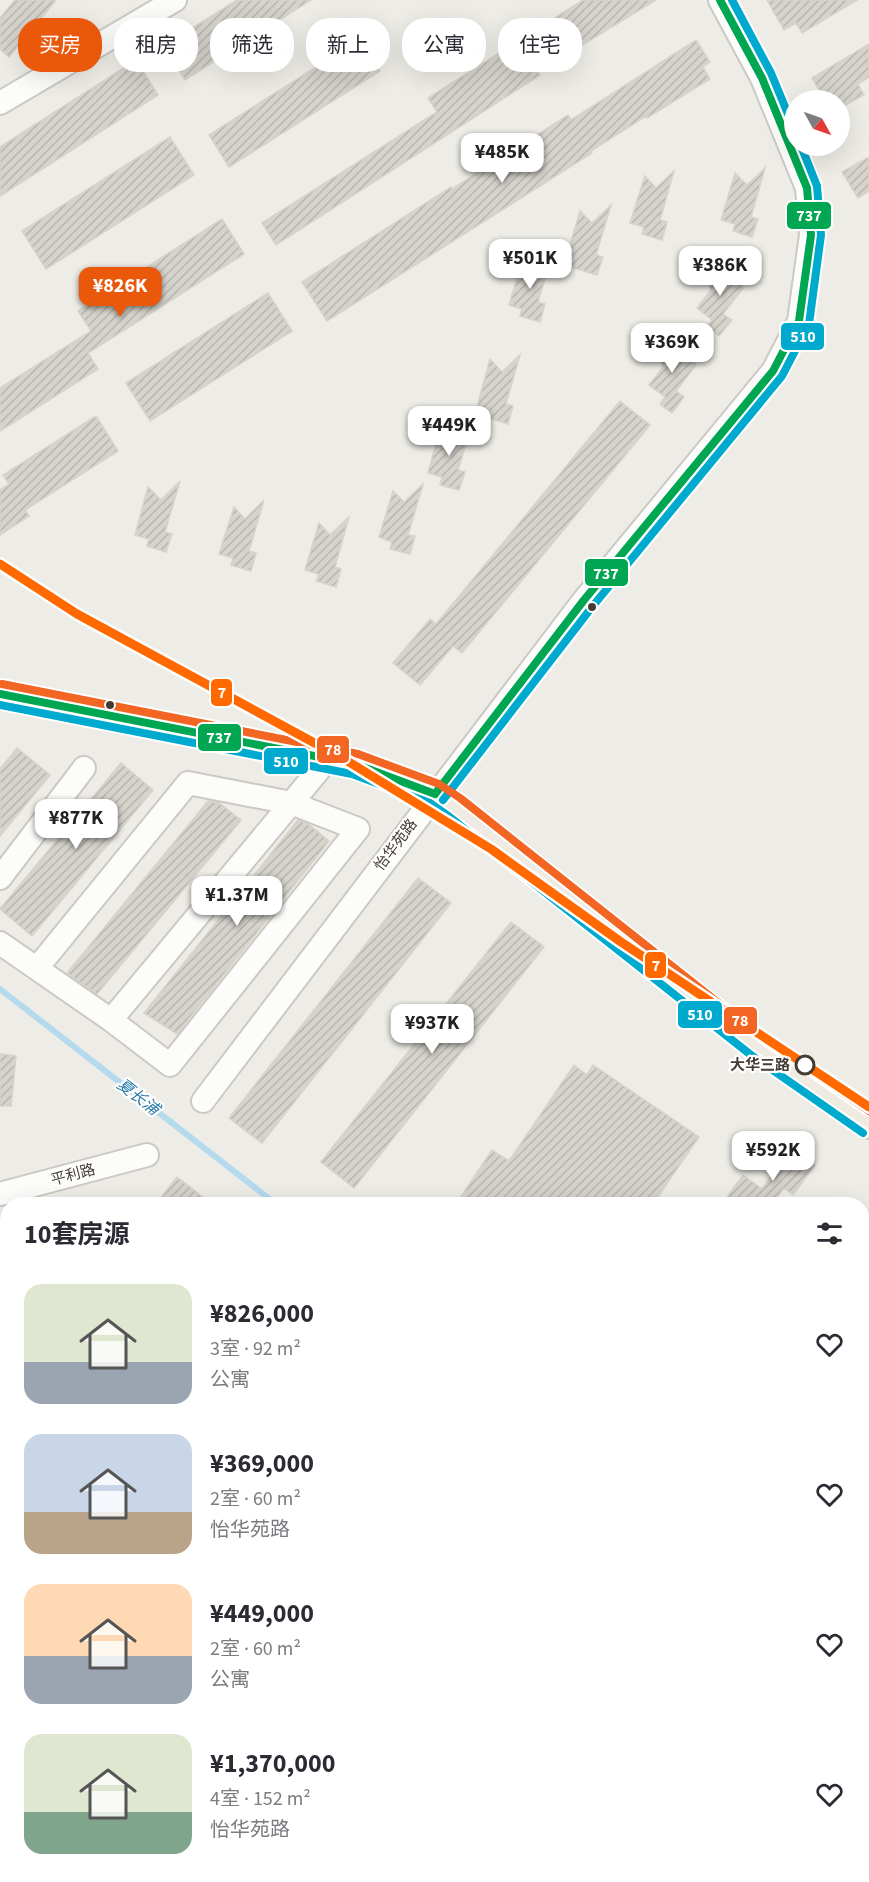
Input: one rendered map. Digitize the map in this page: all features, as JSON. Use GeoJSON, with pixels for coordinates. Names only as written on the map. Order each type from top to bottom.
{"type":"FeatureCollection","features":[{"type":"Feature","properties":{"kind":"main road"},"geometry":{"type":"LineString","coordinates":[[0,694],[355,764],[435,794],[758,1047],[869,1124]]}},
{"type":"Feature","properties":{"kind":"street"},"geometry":{"type":"LineString","coordinates":[[0,103],[175,0]]}},
{"type":"Feature","properties":{"kind":"street","name":"怡华苑路"},"geometry":{"type":"LineString","coordinates":[[203,1101],[584,600],[773,371],[799,321],[811,235],[807,188],[762,78],[720,0]]}},
{"type":"Feature","properties":{"kind":"street"},"geometry":{"type":"LineString","coordinates":[[111,1020],[328,759]]}},
{"type":"Feature","properties":{"kind":"street"},"geometry":{"type":"LineString","coordinates":[[0,878],[84,768]]}},
{"type":"Feature","properties":{"kind":"street"},"geometry":{"type":"LineString","coordinates":[[0,943],[111,1020],[170,1065],[358,829],[291,804],[188,783],[37,968]]}},
{"type":"Feature","properties":{"kind":"street","name":"平利路"},"geometry":{"type":"LineString","coordinates":[[0,1194],[147,1155]]}},
{"type":"Feature","properties":{"kind":"building"},"geometry":{"type":"Polygon","coordinates":[[[15,0],[56,0],[41,18],[18,18],[18,46],[9,57],[0,49],[0,18],[15,0]]]}},
{"type":"Feature","properties":{"kind":"building"},"geometry":{"type":"Polygon","coordinates":[[[237,0],[311,0],[283,18],[210,18],[210,64],[198,72],[198,25],[237,0]]]}},
{"type":"Feature","properties":{"kind":"building"},"geometry":{"type":"Polygon","coordinates":[[[583,0],[656,0],[582,45],[582,18],[555,18],[583,0]]]}},
{"type":"Feature","properties":{"kind":"building"},"geometry":{"type":"Polygon","coordinates":[[[767,0],[857,0],[802,33],[796,23],[784,30],[767,0]]]}},
{"type":"Feature","properties":{"kind":"building"},"geometry":{"type":"Polygon","coordinates":[[[696,40],[710,62],[703,67],[710,79],[647,118],[646,116],[591,151],[592,153],[327,321],[302,282],[568,115],[571,120],[696,40]]]}},
{"type":"Feature","properties":{"kind":"building"},"geometry":{"type":"Polygon","coordinates":[[[869,44],[869,77],[858,84],[864,95],[850,103],[850,90],[819,90],[812,78],[869,44]]]}},
{"type":"Feature","properties":{"kind":"building"},"geometry":{"type":"Polygon","coordinates":[[[498,54],[498,72],[538,72],[540,75],[276,245],[262,223],[437,112],[428,98],[469,72],[486,72],[486,61],[498,54]]]}},
{"type":"Feature","properties":{"kind":"building"},"geometry":{"type":"Polygon","coordinates":[[[117,72],[144,72],[158,95],[0,196],[0,147],[117,72]]]}},
{"type":"Feature","properties":{"kind":"building"},"geometry":{"type":"Polygon","coordinates":[[[180,72],[198,72],[185,80],[180,72]]]}},
{"type":"Feature","properties":{"kind":"building"},"geometry":{"type":"Polygon","coordinates":[[[308,72],[378,72],[229,167],[209,135],[308,72]]]}},
{"type":"Feature","properties":{"kind":"building"},"geometry":{"type":"Polygon","coordinates":[[[170,137],[194,175],[46,269],[22,231],[170,137]]]}},
{"type":"Feature","properties":{"kind":"building"},"geometry":{"type":"Polygon","coordinates":[[[869,157],[869,191],[858,198],[842,172],[869,157]]]}},
{"type":"Feature","properties":{"kind":"building"},"geometry":{"type":"Polygon","coordinates":[[[765,168],[751,217],[758,219],[752,237],[733,231],[735,224],[721,220],[735,173],[747,185],[765,168]]]}},
{"type":"Feature","properties":{"kind":"building"},"geometry":{"type":"Polygon","coordinates":[[[674,171],[660,220],[667,222],[662,240],[642,234],[644,227],[630,223],[645,176],[656,188],[674,171]]]}},
{"type":"Feature","properties":{"kind":"building"},"geometry":{"type":"Polygon","coordinates":[[[611,205],[596,255],[603,257],[597,275],[564,265],[580,211],[592,223],[611,205]]]}},
{"type":"Feature","properties":{"kind":"building"},"geometry":{"type":"Polygon","coordinates":[[[222,219],[244,254],[88,353],[98,369],[0,431],[0,388],[91,331],[78,311],[222,219]]]}},
{"type":"Feature","properties":{"kind":"building"},"geometry":{"type":"Polygon","coordinates":[[[553,252],[538,302],[545,304],[540,322],[520,316],[522,309],[509,305],[523,258],[534,270],[553,252]]]}},
{"type":"Feature","properties":{"kind":"building"},"geometry":{"type":"Polygon","coordinates":[[[721,264],[727,276],[738,272],[743,288],[723,314],[732,320],[719,336],[707,326],[712,320],[697,308],[711,290],[703,272],[721,264]]]}},
{"type":"Feature","properties":{"kind":"building"},"geometry":{"type":"Polygon","coordinates":[[[268,293],[292,331],[150,421],[126,383],[268,293]]]}},
{"type":"Feature","properties":{"kind":"building"},"geometry":{"type":"Polygon","coordinates":[[[674,341],[680,353],[691,350],[696,365],[676,391],[684,397],[672,413],[660,404],[665,397],[649,385],[663,367],[656,349],[674,341]]]}},
{"type":"Feature","properties":{"kind":"building"},"geometry":{"type":"Polygon","coordinates":[[[520,355],[506,404],[513,406],[508,424],[489,418],[490,411],[477,407],[490,359],[502,372],[520,355]]]}},
{"type":"Feature","properties":{"kind":"building"},"geometry":{"type":"Polygon","coordinates":[[[620,401],[650,425],[462,653],[453,646],[420,685],[393,663],[430,619],[436,624],[620,401]]]}},
{"type":"Feature","properties":{"kind":"building"},"geometry":{"type":"Polygon","coordinates":[[[96,416],[118,451],[25,510],[29,516],[0,535],[0,490],[9,484],[3,475],[96,416]]]}},
{"type":"Feature","properties":{"kind":"building"},"geometry":{"type":"Polygon","coordinates":[[[473,421],[458,470],[465,472],[459,490],[440,485],[442,477],[428,473],[441,425],[454,438],[473,421]]]}},
{"type":"Feature","properties":{"kind":"building"},"geometry":{"type":"Polygon","coordinates":[[[180,481],[165,532],[172,534],[166,552],[147,546],[149,539],[135,535],[148,487],[161,500],[180,481]]]}},
{"type":"Feature","properties":{"kind":"building"},"geometry":{"type":"Polygon","coordinates":[[[423,484],[408,535],[415,536],[410,554],[390,549],[392,542],[379,537],[393,491],[404,502],[423,484]]]}},
{"type":"Feature","properties":{"kind":"building"},"geometry":{"type":"Polygon","coordinates":[[[264,500],[249,551],[256,553],[251,571],[231,565],[233,558],[219,554],[234,507],[245,519],[264,500]]]}},
{"type":"Feature","properties":{"kind":"building"},"geometry":{"type":"Polygon","coordinates":[[[349,517],[335,567],[341,569],[336,587],[316,581],[319,574],[305,570],[319,523],[330,535],[349,517]]]}},
{"type":"Feature","properties":{"kind":"building"},"geometry":{"type":"Polygon","coordinates":[[[17,748],[50,775],[0,836],[0,769],[17,748]]]}},
{"type":"Feature","properties":{"kind":"building"},"geometry":{"type":"Polygon","coordinates":[[[121,763],[153,790],[32,936],[0,909],[121,763]]]}},
{"type":"Feature","properties":{"kind":"building"},"geometry":{"type":"Polygon","coordinates":[[[208,801],[219,803],[241,820],[97,994],[67,973],[208,801]]]}},
{"type":"Feature","properties":{"kind":"building"},"geometry":{"type":"Polygon","coordinates":[[[298,820],[308,824],[329,841],[177,1034],[144,1013],[298,820]]]}},
{"type":"Feature","properties":{"kind":"building"},"geometry":{"type":"Polygon","coordinates":[[[418,878],[451,903],[262,1143],[229,1118],[418,878]]]}},
{"type":"Feature","properties":{"kind":"building"},"geometry":{"type":"Polygon","coordinates":[[[511,922],[544,947],[354,1188],[321,1162],[511,922]]]}},
{"type":"Feature","properties":{"kind":"building"},"geometry":{"type":"Polygon","coordinates":[[[0,1054],[16,1056],[11,1106],[0,1106],[0,1054]]]}},
{"type":"Feature","properties":{"kind":"building"},"geometry":{"type":"Polygon","coordinates":[[[574,1065],[587,1075],[593,1065],[699,1137],[658,1197],[461,1197],[492,1150],[509,1161],[574,1065]]]}},
{"type":"Feature","properties":{"kind":"building"},"geometry":{"type":"Polygon","coordinates":[[[791,1148],[815,1165],[793,1195],[784,1188],[777,1197],[727,1197],[743,1175],[762,1189],[791,1148]]]}},
{"type":"Feature","properties":{"kind":"building"},"geometry":{"type":"Polygon","coordinates":[[[177,1177],[203,1197],[161,1197],[177,1177]]]}},
{"type":"Feature","properties":{"kind":"waterway","name":"夏长浦"},"geometry":{"type":"LineString","coordinates":[[0,989],[267,1197]]}},
{"type":"Feature","properties":{"kind":"transit line","name":"737"},"geometry":{"type":"LineString","coordinates":[[435,794],[584,600],[773,371],[799,321],[811,235],[807,188],[762,78],[720,0]]}},
{"type":"Feature","properties":{"kind":"transit line","name":"510"},"geometry":{"type":"LineString","coordinates":[[732,0],[771,73],[784,104]]}},
{"type":"Feature","properties":{"kind":"transit line","name":"510"},"geometry":{"type":"LineString","coordinates":[[443,800],[592,607],[782,376],[809,324],[821,235],[817,186],[805,156]]}},
{"type":"Feature","properties":{"kind":"transit line","name":"7"},"geometry":{"type":"LineString","coordinates":[[0,564],[77,614],[344,759],[491,849],[621,942],[869,1107]]}},
{"type":"Feature","properties":{"kind":"transit line","name":"78"},"geometry":{"type":"LineString","coordinates":[[2,684],[358,754],[439,784],[460,798],[764,1039],[869,1111]]}},
{"type":"Feature","properties":{"kind":"transit line","name":"737"},"geometry":{"type":"LineString","coordinates":[[0,694],[355,764],[435,794]]}},
{"type":"Feature","properties":{"kind":"transit line","name":"510"},"geometry":{"type":"LineString","coordinates":[[0,705],[352,774],[430,803],[751,1055],[863,1133]]}},
{"type":"Feature","properties":{"kind":"place","name":"大华三路"},"geometry":{"type":"Point","coordinates":[805,1065]}}]}
